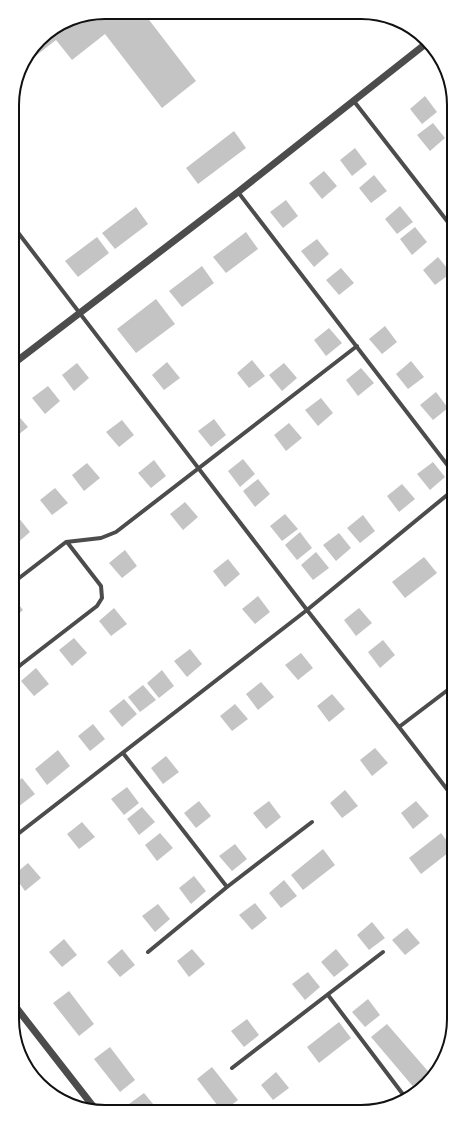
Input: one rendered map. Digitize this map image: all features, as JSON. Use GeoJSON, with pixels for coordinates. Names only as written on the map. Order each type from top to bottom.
{"type":"FeatureCollection","features":[{"type":"Feature","properties":{"kind":"street"},"geometry":{"type":"LineString","coordinates":[[19,359],[238,192],[423,46]]}},
{"type":"Feature","properties":{"kind":"street"},"geometry":{"type":"LineString","coordinates":[[353,100],[447,221]]}},
{"type":"Feature","properties":{"kind":"street"},"geometry":{"type":"LineString","coordinates":[[238,192],[447,464]]}},
{"type":"Feature","properties":{"kind":"street"},"geometry":{"type":"LineString","coordinates":[[19,234],[198,469],[447,789]]}},
{"type":"Feature","properties":{"kind":"street"},"geometry":{"type":"LineString","coordinates":[[19,578],[67,542],[101,538],[116,532],[357,346]]}},
{"type":"Feature","properties":{"kind":"street"},"geometry":{"type":"LineString","coordinates":[[19,833],[307,610],[447,495]]}},
{"type":"Feature","properties":{"kind":"street"},"geometry":{"type":"LineString","coordinates":[[20,666],[97,606],[102,598],[101,586],[67,542]]}},
{"type":"Feature","properties":{"kind":"street"},"geometry":{"type":"LineString","coordinates":[[399,726],[447,690]]}},
{"type":"Feature","properties":{"kind":"street"},"geometry":{"type":"LineString","coordinates":[[123,753],[227,886]]}},
{"type":"Feature","properties":{"kind":"street"},"geometry":{"type":"LineString","coordinates":[[148,952],[227,886],[312,822]]}},
{"type":"Feature","properties":{"kind":"street"},"geometry":{"type":"LineString","coordinates":[[232,1068],[383,952]]}},
{"type":"Feature","properties":{"kind":"street"},"geometry":{"type":"LineString","coordinates":[[328,995],[403,1094]]}},
{"type":"Feature","properties":{"kind":"street"},"geometry":{"type":"LineString","coordinates":[[19,1011],[91,1104]]}},
{"type":"Feature","properties":{"kind":"building"},"geometry":{"type":"Polygon","coordinates":[[[99,19],[148,19],[196,81],[162,108],[105,34],[72,60],[56,40],[33,58],[52,37],[62,30],[82,22],[99,19]]]}},
{"type":"Feature","properties":{"kind":"building"},"geometry":{"type":"Polygon","coordinates":[[[425,96],[437,112],[422,124],[410,109],[425,96]]]}},
{"type":"Feature","properties":{"kind":"building"},"geometry":{"type":"Polygon","coordinates":[[[433,123],[445,138],[430,151],[417,135],[433,123]]]}},
{"type":"Feature","properties":{"kind":"building"},"geometry":{"type":"Polygon","coordinates":[[[234,131],[246,148],[198,184],[186,168],[234,131]]]}},
{"type":"Feature","properties":{"kind":"building"},"geometry":{"type":"Polygon","coordinates":[[[355,148],[367,164],[352,176],[340,160],[355,148]]]}},
{"type":"Feature","properties":{"kind":"building"},"geometry":{"type":"Polygon","coordinates":[[[324,171],[337,186],[322,199],[309,183],[324,171]]]}},
{"type":"Feature","properties":{"kind":"building"},"geometry":{"type":"Polygon","coordinates":[[[374,175],[387,191],[371,203],[359,188],[374,175]]]}},
{"type":"Feature","properties":{"kind":"building"},"geometry":{"type":"Polygon","coordinates":[[[286,200],[298,216],[283,228],[270,212],[286,200]]]}},
{"type":"Feature","properties":{"kind":"building"},"geometry":{"type":"Polygon","coordinates":[[[400,206],[413,222],[397,234],[385,219],[400,206]]]}},
{"type":"Feature","properties":{"kind":"building"},"geometry":{"type":"Polygon","coordinates":[[[136,207],[148,224],[115,249],[102,233],[136,207]]]}},
{"type":"Feature","properties":{"kind":"building"},"geometry":{"type":"Polygon","coordinates":[[[415,227],[427,242],[412,255],[400,239],[415,227]]]}},
{"type":"Feature","properties":{"kind":"building"},"geometry":{"type":"Polygon","coordinates":[[[246,232],[258,249],[226,273],[213,257],[246,232]]]}},
{"type":"Feature","properties":{"kind":"building"},"geometry":{"type":"Polygon","coordinates":[[[97,237],[109,253],[78,277],[65,261],[97,237]]]}},
{"type":"Feature","properties":{"kind":"building"},"geometry":{"type":"Polygon","coordinates":[[[317,239],[329,254],[314,267],[301,251],[317,239]]]}},
{"type":"Feature","properties":{"kind":"building"},"geometry":{"type":"Polygon","coordinates":[[[438,257],[447,268],[447,276],[435,285],[423,270],[438,257]]]}},
{"type":"Feature","properties":{"kind":"building"},"geometry":{"type":"Polygon","coordinates":[[[202,266],[214,283],[182,307],[169,291],[202,266]]]}},
{"type":"Feature","properties":{"kind":"building"},"geometry":{"type":"Polygon","coordinates":[[[341,268],[354,283],[339,295],[326,280],[341,268]]]}},
{"type":"Feature","properties":{"kind":"building"},"geometry":{"type":"Polygon","coordinates":[[[156,299],[175,324],[136,353],[117,329],[156,299]]]}},
{"type":"Feature","properties":{"kind":"building"},"geometry":{"type":"Polygon","coordinates":[[[385,326],[397,342],[382,354],[369,339],[385,326]]]}},
{"type":"Feature","properties":{"kind":"building"},"geometry":{"type":"Polygon","coordinates":[[[329,328],[342,343],[326,356],[314,340],[329,328]]]}},
{"type":"Feature","properties":{"kind":"building"},"geometry":{"type":"Polygon","coordinates":[[[252,360],[265,376],[249,388],[237,373],[252,360]]]}},
{"type":"Feature","properties":{"kind":"building"},"geometry":{"type":"Polygon","coordinates":[[[411,361],[424,377],[408,389],[396,374],[411,361]]]}},
{"type":"Feature","properties":{"kind":"building"},"geometry":{"type":"Polygon","coordinates":[[[167,362],[180,378],[164,390],[152,375],[167,362]]]}},
{"type":"Feature","properties":{"kind":"building"},"geometry":{"type":"Polygon","coordinates":[[[77,363],[89,378],[74,391],[62,375],[77,363]]]}},
{"type":"Feature","properties":{"kind":"building"},"geometry":{"type":"Polygon","coordinates":[[[284,363],[297,378],[282,391],[269,375],[284,363]]]}},
{"type":"Feature","properties":{"kind":"building"},"geometry":{"type":"Polygon","coordinates":[[[361,368],[374,383],[358,396],[346,380],[361,368]]]}},
{"type":"Feature","properties":{"kind":"building"},"geometry":{"type":"Polygon","coordinates":[[[48,386],[60,401],[45,414],[32,398],[48,386]]]}},
{"type":"Feature","properties":{"kind":"building"},"geometry":{"type":"Polygon","coordinates":[[[436,392],[447,409],[433,420],[420,405],[436,392]]]}},
{"type":"Feature","properties":{"kind":"building"},"geometry":{"type":"Polygon","coordinates":[[[321,398],[333,413],[318,426],[305,410],[321,398]]]}},
{"type":"Feature","properties":{"kind":"building"},"geometry":{"type":"Polygon","coordinates":[[[19,417],[28,427],[19,434],[19,417]]]}},
{"type":"Feature","properties":{"kind":"building"},"geometry":{"type":"Polygon","coordinates":[[[214,419],[226,435],[211,447],[198,431],[214,419]]]}},
{"type":"Feature","properties":{"kind":"building"},"geometry":{"type":"Polygon","coordinates":[[[122,420],[134,435],[119,447],[106,432],[122,420]]]}},
{"type":"Feature","properties":{"kind":"building"},"geometry":{"type":"Polygon","coordinates":[[[289,423],[302,438],[286,451],[274,435],[289,423]]]}},
{"type":"Feature","properties":{"kind":"building"},"geometry":{"type":"Polygon","coordinates":[[[243,459],[255,474],[240,487],[228,471],[243,459]]]}},
{"type":"Feature","properties":{"kind":"building"},"geometry":{"type":"Polygon","coordinates":[[[154,460],[166,476],[151,488],[138,473],[154,460]]]}},
{"type":"Feature","properties":{"kind":"building"},"geometry":{"type":"Polygon","coordinates":[[[433,462],[445,477],[430,490],[417,474],[433,462]]]}},
{"type":"Feature","properties":{"kind":"building"},"geometry":{"type":"Polygon","coordinates":[[[87,463],[100,478],[84,491],[72,475],[87,463]]]}},
{"type":"Feature","properties":{"kind":"building"},"geometry":{"type":"Polygon","coordinates":[[[258,479],[270,494],[255,507],[243,491],[258,479]]]}},
{"type":"Feature","properties":{"kind":"building"},"geometry":{"type":"Polygon","coordinates":[[[402,484],[415,499],[399,512],[387,496],[402,484]]]}},
{"type":"Feature","properties":{"kind":"building"},"geometry":{"type":"Polygon","coordinates":[[[55,488],[68,503],[52,515],[40,500],[55,488]]]}},
{"type":"Feature","properties":{"kind":"building"},"geometry":{"type":"Polygon","coordinates":[[[185,502],[198,517],[183,530],[170,514],[185,502]]]}},
{"type":"Feature","properties":{"kind":"building"},"geometry":{"type":"Polygon","coordinates":[[[285,514],[298,529],[282,541],[270,526],[285,514]]]}},
{"type":"Feature","properties":{"kind":"building"},"geometry":{"type":"Polygon","coordinates":[[[363,515],[375,531],[360,543],[347,528],[363,515]]]}},
{"type":"Feature","properties":{"kind":"building"},"geometry":{"type":"Polygon","coordinates":[[[19,518],[30,532],[19,542],[19,518]]]}},
{"type":"Feature","properties":{"kind":"building"},"geometry":{"type":"Polygon","coordinates":[[[300,532],[312,548],[297,560],[285,545],[300,532]]]}},
{"type":"Feature","properties":{"kind":"building"},"geometry":{"type":"Polygon","coordinates":[[[339,533],[351,548],[336,561],[323,545],[339,533]]]}},
{"type":"Feature","properties":{"kind":"building"},"geometry":{"type":"Polygon","coordinates":[[[125,550],[137,566],[122,578],[109,563],[125,550]]]}},
{"type":"Feature","properties":{"kind":"building"},"geometry":{"type":"Polygon","coordinates":[[[316,552],[329,568],[313,580],[301,565],[316,552]]]}},
{"type":"Feature","properties":{"kind":"building"},"geometry":{"type":"Polygon","coordinates":[[[424,557],[437,573],[405,598],[392,582],[424,557]]]}},
{"type":"Feature","properties":{"kind":"building"},"geometry":{"type":"Polygon","coordinates":[[[228,559],[240,574],[225,587],[213,571],[228,559]]]}},
{"type":"Feature","properties":{"kind":"building"},"geometry":{"type":"Polygon","coordinates":[[[258,596],[270,612],[255,624],[242,609],[258,596]]]}},
{"type":"Feature","properties":{"kind":"building"},"geometry":{"type":"Polygon","coordinates":[[[19,605],[23,610],[19,614],[19,605]]]}},
{"type":"Feature","properties":{"kind":"building"},"geometry":{"type":"Polygon","coordinates":[[[114,608],[127,624],[111,636],[99,621],[114,608]]]}},
{"type":"Feature","properties":{"kind":"building"},"geometry":{"type":"Polygon","coordinates":[[[359,608],[372,623],[356,636],[344,620],[359,608]]]}},
{"type":"Feature","properties":{"kind":"building"},"geometry":{"type":"Polygon","coordinates":[[[74,638],[87,653],[72,666],[59,650],[74,638]]]}},
{"type":"Feature","properties":{"kind":"building"},"geometry":{"type":"Polygon","coordinates":[[[383,640],[395,655],[380,668],[368,652],[383,640]]]}},
{"type":"Feature","properties":{"kind":"building"},"geometry":{"type":"Polygon","coordinates":[[[190,649],[202,664],[187,677],[174,661],[190,649]]]}},
{"type":"Feature","properties":{"kind":"building"},"geometry":{"type":"Polygon","coordinates":[[[301,653],[313,668],[298,680],[285,665],[301,653]]]}},
{"type":"Feature","properties":{"kind":"building"},"geometry":{"type":"Polygon","coordinates":[[[36,668],[49,684],[34,696],[21,681],[36,668]]]}},
{"type":"Feature","properties":{"kind":"building"},"geometry":{"type":"Polygon","coordinates":[[[162,670],[174,686],[159,698],[147,683],[162,670]]]}},
{"type":"Feature","properties":{"kind":"building"},"geometry":{"type":"Polygon","coordinates":[[[261,682],[274,697],[258,710],[246,694],[261,682]]]}},
{"type":"Feature","properties":{"kind":"building"},"geometry":{"type":"Polygon","coordinates":[[[143,685],[156,700],[140,712],[128,697],[143,685]]]}},
{"type":"Feature","properties":{"kind":"building"},"geometry":{"type":"Polygon","coordinates":[[[332,694],[345,709],[329,722],[317,706],[332,694]]]}},
{"type":"Feature","properties":{"kind":"building"},"geometry":{"type":"Polygon","coordinates":[[[124,699],[137,714],[122,727],[109,711],[124,699]]]}},
{"type":"Feature","properties":{"kind":"building"},"geometry":{"type":"Polygon","coordinates":[[[235,704],[248,719],[232,731],[220,716],[235,704]]]}},
{"type":"Feature","properties":{"kind":"building"},"geometry":{"type":"Polygon","coordinates":[[[93,724],[105,739],[90,751],[78,736],[93,724]]]}},
{"type":"Feature","properties":{"kind":"building"},"geometry":{"type":"Polygon","coordinates":[[[375,748],[388,763],[372,776],[360,760],[375,748]]]}},
{"type":"Feature","properties":{"kind":"building"},"geometry":{"type":"Polygon","coordinates":[[[58,750],[70,766],[47,785],[35,769],[58,750]]]}},
{"type":"Feature","properties":{"kind":"building"},"geometry":{"type":"Polygon","coordinates":[[[166,756],[179,772],[163,784],[151,768],[166,756]]]}},
{"type":"Feature","properties":{"kind":"building"},"geometry":{"type":"Polygon","coordinates":[[[22,778],[35,794],[19,806],[19,781],[22,778]]]}},
{"type":"Feature","properties":{"kind":"building"},"geometry":{"type":"Polygon","coordinates":[[[127,787],[139,803],[124,815],[111,799],[127,787]]]}},
{"type":"Feature","properties":{"kind":"building"},"geometry":{"type":"Polygon","coordinates":[[[345,790],[358,806],[342,818],[330,803],[345,790]]]}},
{"type":"Feature","properties":{"kind":"building"},"geometry":{"type":"Polygon","coordinates":[[[199,801],[211,816],[196,828],[184,813],[199,801]]]}},
{"type":"Feature","properties":{"kind":"building"},"geometry":{"type":"Polygon","coordinates":[[[269,801],[281,817],[266,829],[253,813],[269,801]]]}},
{"type":"Feature","properties":{"kind":"building"},"geometry":{"type":"Polygon","coordinates":[[[416,801],[429,816],[413,829],[401,813],[416,801]]]}},
{"type":"Feature","properties":{"kind":"building"},"geometry":{"type":"Polygon","coordinates":[[[142,807],[155,822],[139,835],[127,819],[142,807]]]}},
{"type":"Feature","properties":{"kind":"building"},"geometry":{"type":"Polygon","coordinates":[[[82,822],[95,837],[79,849],[67,834],[82,822]]]}},
{"type":"Feature","properties":{"kind":"building"},"geometry":{"type":"Polygon","coordinates":[[[160,833],[173,848],[157,861],[145,845],[160,833]]]}},
{"type":"Feature","properties":{"kind":"building"},"geometry":{"type":"Polygon","coordinates":[[[441,833],[447,841],[447,854],[421,874],[409,858],[441,833]]]}},
{"type":"Feature","properties":{"kind":"building"},"geometry":{"type":"Polygon","coordinates":[[[235,844],[247,859],[232,871],[219,856],[235,844]]]}},
{"type":"Feature","properties":{"kind":"building"},"geometry":{"type":"Polygon","coordinates":[[[323,849],[335,865],[303,890],[291,875],[323,849]]]}},
{"type":"Feature","properties":{"kind":"building"},"geometry":{"type":"Polygon","coordinates":[[[28,863],[41,878],[25,891],[19,883],[19,871],[28,863]]]}},
{"type":"Feature","properties":{"kind":"building"},"geometry":{"type":"Polygon","coordinates":[[[194,876],[206,891],[191,904],[179,888],[194,876]]]}},
{"type":"Feature","properties":{"kind":"building"},"geometry":{"type":"Polygon","coordinates":[[[284,880],[297,896],[281,908],[269,893],[284,880]]]}},
{"type":"Feature","properties":{"kind":"building"},"geometry":{"type":"Polygon","coordinates":[[[255,903],[267,918],[252,930],[239,915],[255,903]]]}},
{"type":"Feature","properties":{"kind":"building"},"geometry":{"type":"Polygon","coordinates":[[[158,904],[170,919],[155,932],[142,916],[158,904]]]}},
{"type":"Feature","properties":{"kind":"building"},"geometry":{"type":"Polygon","coordinates":[[[372,922],[385,938],[369,950],[357,935],[372,922]]]}},
{"type":"Feature","properties":{"kind":"building"},"geometry":{"type":"Polygon","coordinates":[[[407,928],[420,943],[405,955],[392,940],[407,928]]]}},
{"type":"Feature","properties":{"kind":"building"},"geometry":{"type":"Polygon","coordinates":[[[64,939],[77,955],[62,967],[49,952],[64,939]]]}},
{"type":"Feature","properties":{"kind":"building"},"geometry":{"type":"Polygon","coordinates":[[[122,949],[135,965],[120,977],[107,962],[122,949]]]}},
{"type":"Feature","properties":{"kind":"building"},"geometry":{"type":"Polygon","coordinates":[[[192,949],[205,964],[189,977],[177,961],[192,949]]]}},
{"type":"Feature","properties":{"kind":"building"},"geometry":{"type":"Polygon","coordinates":[[[336,949],[349,965],[334,977],[321,962],[336,949]]]}},
{"type":"Feature","properties":{"kind":"building"},"geometry":{"type":"Polygon","coordinates":[[[308,972],[320,987],[305,1000],[292,984],[308,972]]]}},
{"type":"Feature","properties":{"kind":"building"},"geometry":{"type":"Polygon","coordinates":[[[69,991],[94,1024],[79,1036],[53,1003],[69,991]]]}},
{"type":"Feature","properties":{"kind":"building"},"geometry":{"type":"Polygon","coordinates":[[[368,999],[380,1015],[365,1027],[352,1012],[368,999]]]}},
{"type":"Feature","properties":{"kind":"building"},"geometry":{"type":"Polygon","coordinates":[[[247,1019],[259,1035],[244,1047],[231,1031],[247,1019]]]}},
{"type":"Feature","properties":{"kind":"building"},"geometry":{"type":"Polygon","coordinates":[[[339,1022],[351,1038],[319,1063],[307,1047],[339,1022]]]}},
{"type":"Feature","properties":{"kind":"building"},"geometry":{"type":"Polygon","coordinates":[[[387,1024],[429,1072],[414,1087],[371,1037],[387,1024]]]}},
{"type":"Feature","properties":{"kind":"building"},"geometry":{"type":"Polygon","coordinates":[[[110,1047],[135,1080],[120,1092],[94,1059],[110,1047]]]}},
{"type":"Feature","properties":{"kind":"building"},"geometry":{"type":"Polygon","coordinates":[[[212,1067],[238,1100],[232,1105],[217,1105],[197,1079],[212,1067]]]}},
{"type":"Feature","properties":{"kind":"building"},"geometry":{"type":"Polygon","coordinates":[[[276,1072],[289,1088],[273,1100],[261,1085],[276,1072]]]}},
{"type":"Feature","properties":{"kind":"building"},"geometry":{"type":"Polygon","coordinates":[[[144,1093],[154,1105],[130,1105],[144,1093]]]}}]}
